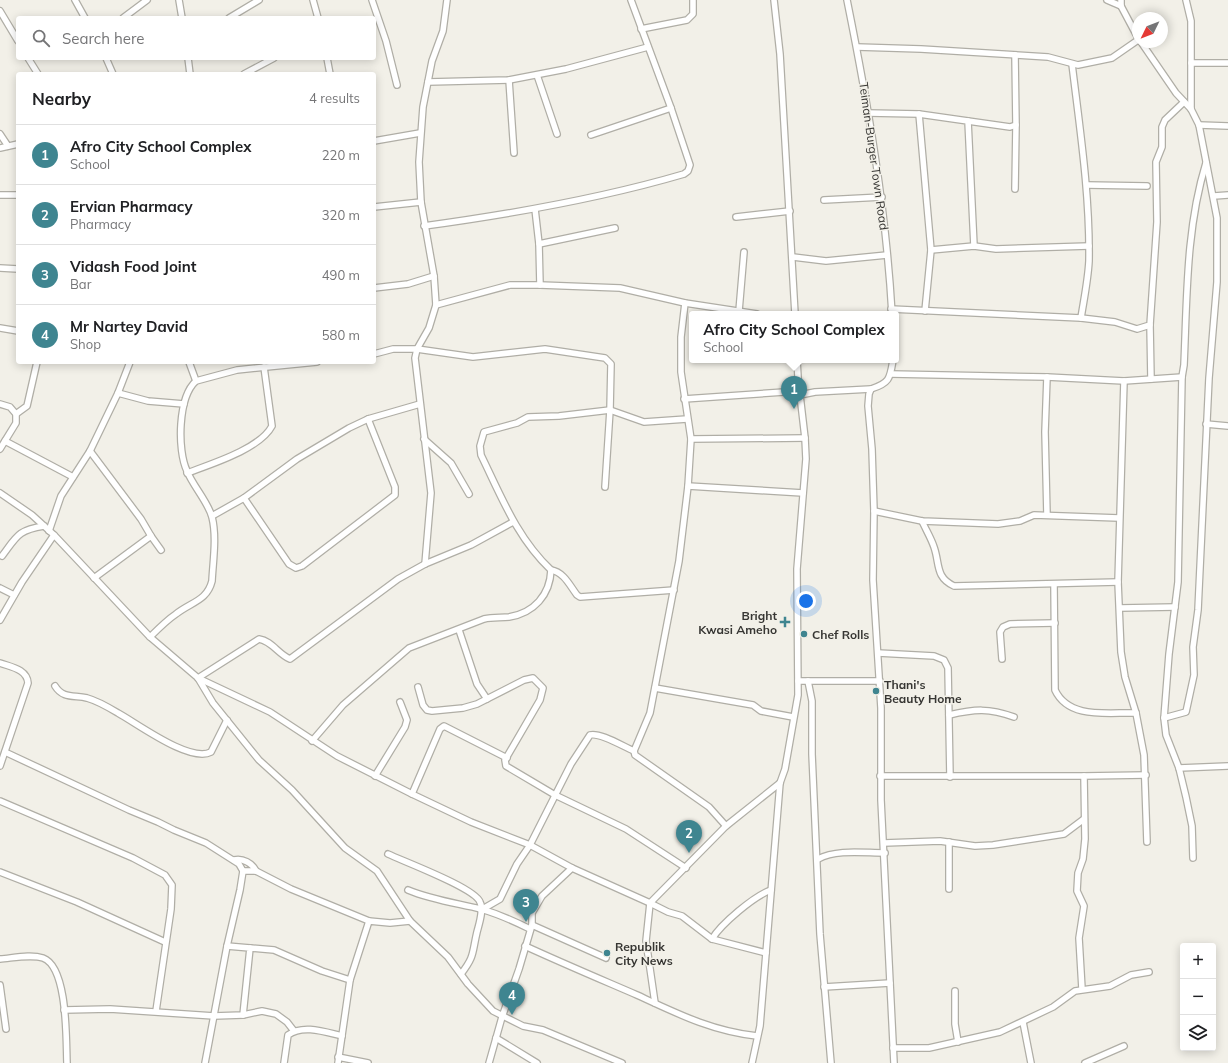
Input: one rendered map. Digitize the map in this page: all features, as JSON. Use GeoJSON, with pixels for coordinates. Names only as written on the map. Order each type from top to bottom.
{"type":"FeatureCollection","features":[{"type":"Feature","properties":{"kind":"street"},"geometry":{"type":"LineString","coordinates":[[75,0],[84,16]]}},
{"type":"Feature","properties":{"kind":"street"},"geometry":{"type":"LineString","coordinates":[[126,16],[148,0]]}},
{"type":"Feature","properties":{"kind":"street"},"geometry":{"type":"LineString","coordinates":[[179,0],[182,16]]}},
{"type":"Feature","properties":{"kind":"street"},"geometry":{"type":"LineString","coordinates":[[232,16],[259,0]]}},
{"type":"Feature","properties":{"kind":"street"},"geometry":{"type":"LineString","coordinates":[[313,0],[317,16]]}},
{"type":"Feature","properties":{"kind":"street"},"geometry":{"type":"LineString","coordinates":[[372,0],[386,41],[397,85]]}},
{"type":"Feature","properties":{"kind":"street"},"geometry":{"type":"LineString","coordinates":[[425,564],[431,493],[415,358],[417,349],[429,328],[436,305],[434,276],[421,202],[420,133],[432,61],[443,31],[447,0]]}},
{"type":"Feature","properties":{"kind":"street"},"geometry":{"type":"LineString","coordinates":[[424,226],[535,208],[636,188],[684,174],[688,171],[690,164],[671,108],[630,0]]}},
{"type":"Feature","properties":{"kind":"street"},"geometry":{"type":"LineString","coordinates":[[641,29],[687,20],[693,14],[693,0]]}},
{"type":"Feature","properties":{"kind":"street"},"geometry":{"type":"LineString","coordinates":[[774,0],[780,54],[793,257],[795,311]]}},
{"type":"Feature","properties":{"kind":"street","name":"Teiman-Burger Town Road"},"geometry":{"type":"LineString","coordinates":[[847,0],[857,47],[882,197],[892,311]]}},
{"type":"Feature","properties":{"kind":"street"},"geometry":{"type":"LineString","coordinates":[[1107,0],[1121,3],[1132,26]]}},
{"type":"Feature","properties":{"kind":"street"},"geometry":{"type":"LineString","coordinates":[[1186,0],[1191,21],[1191,109]]}},
{"type":"Feature","properties":{"kind":"street"},"geometry":{"type":"LineString","coordinates":[[0,11],[16,38]]}},
{"type":"Feature","properties":{"kind":"street"},"geometry":{"type":"LineString","coordinates":[[857,47],[1048,57],[1072,64],[1097,62],[1112,58],[1132,43]]}},
{"type":"Feature","properties":{"kind":"street"},"geometry":{"type":"LineString","coordinates":[[428,82],[509,80],[566,69],[648,47]]}},
{"type":"Feature","properties":{"kind":"street"},"geometry":{"type":"LineString","coordinates":[[1145,48],[1184,102],[1191,109],[1199,125],[1214,196],[1217,218],[1217,282],[1212,324],[1206,424],[1198,610],[1193,647],[1195,666],[1189,692],[1189,706],[1186,712],[1164,718]]}},
{"type":"Feature","properties":{"kind":"street"},"geometry":{"type":"LineString","coordinates":[[1015,55],[1015,189]]}},
{"type":"Feature","properties":{"kind":"street"},"geometry":{"type":"LineString","coordinates":[[29,60],[37,72]]}},
{"type":"Feature","properties":{"kind":"street"},"geometry":{"type":"LineString","coordinates":[[107,60],[112,72]]}},
{"type":"Feature","properties":{"kind":"street"},"geometry":{"type":"LineString","coordinates":[[188,60],[190,72]]}},
{"type":"Feature","properties":{"kind":"street"},"geometry":{"type":"LineString","coordinates":[[249,72],[270,60]]}},
{"type":"Feature","properties":{"kind":"street"},"geometry":{"type":"LineString","coordinates":[[327,60],[330,72]]}},
{"type":"Feature","properties":{"kind":"street"},"geometry":{"type":"LineString","coordinates":[[1191,63],[1228,63]]}},
{"type":"Feature","properties":{"kind":"street"},"geometry":{"type":"LineString","coordinates":[[1072,64],[1087,185],[1089,246],[1087,283],[1081,318]]}},
{"type":"Feature","properties":{"kind":"street"},"geometry":{"type":"LineString","coordinates":[[536,75],[558,134]]}},
{"type":"Feature","properties":{"kind":"street"},"geometry":{"type":"LineString","coordinates":[[509,80],[514,153]]}},
{"type":"Feature","properties":{"kind":"street"},"geometry":{"type":"LineString","coordinates":[[1151,379],[1150,325],[1157,222],[1156,162],[1162,147],[1162,127],[1165,120],[1184,102]]}},
{"type":"Feature","properties":{"kind":"street"},"geometry":{"type":"LineString","coordinates":[[590,135],[671,108]]}},
{"type":"Feature","properties":{"kind":"street"},"geometry":{"type":"LineString","coordinates":[[868,113],[919,114],[1010,127],[1016,125]]}},
{"type":"Feature","properties":{"kind":"street"},"geometry":{"type":"LineString","coordinates":[[919,114],[931,250],[925,311]]}},
{"type":"Feature","properties":{"kind":"street"},"geometry":{"type":"LineString","coordinates":[[968,121],[974,246]]}},
{"type":"Feature","properties":{"kind":"street"},"geometry":{"type":"LineString","coordinates":[[1199,125],[1228,126]]}},
{"type":"Feature","properties":{"kind":"street"},"geometry":{"type":"LineString","coordinates":[[376,141],[420,133]]}},
{"type":"Feature","properties":{"kind":"street"},"geometry":{"type":"LineString","coordinates":[[0,134],[8,146]]}},
{"type":"Feature","properties":{"kind":"street"},"geometry":{"type":"LineString","coordinates":[[0,148],[16,144]]}},
{"type":"Feature","properties":{"kind":"street"},"geometry":{"type":"LineString","coordinates":[[1193,858],[1192,826],[1179,768],[1166,735],[1164,705],[1178,582],[1182,377],[1184,365],[1188,272],[1197,194],[1206,163]]}},
{"type":"Feature","properties":{"kind":"street"},"geometry":{"type":"LineString","coordinates":[[1087,185],[1147,186]]}},
{"type":"Feature","properties":{"kind":"street"},"geometry":{"type":"LineString","coordinates":[[0,195],[16,195]]}},
{"type":"Feature","properties":{"kind":"street"},"geometry":{"type":"LineString","coordinates":[[1214,196],[1228,195]]}},
{"type":"Feature","properties":{"kind":"street"},"geometry":{"type":"LineString","coordinates":[[824,200],[882,197]]}},
{"type":"Feature","properties":{"kind":"street"},"geometry":{"type":"LineString","coordinates":[[376,207],[421,202]]}},
{"type":"Feature","properties":{"kind":"street"},"geometry":{"type":"LineString","coordinates":[[535,208],[540,244],[540,285]]}},
{"type":"Feature","properties":{"kind":"street"},"geometry":{"type":"LineString","coordinates":[[736,217],[790,211]]}},
{"type":"Feature","properties":{"kind":"street"},"geometry":{"type":"LineString","coordinates":[[540,244],[615,228]]}},
{"type":"Feature","properties":{"kind":"street"},"geometry":{"type":"LineString","coordinates":[[931,250],[974,246],[996,248],[1089,246]]}},
{"type":"Feature","properties":{"kind":"street"},"geometry":{"type":"LineString","coordinates":[[436,305],[510,285],[540,285],[620,288],[685,303],[739,311],[744,252]]}},
{"type":"Feature","properties":{"kind":"street"},"geometry":{"type":"LineString","coordinates":[[793,257],[826,261],[887,255]]}},
{"type":"Feature","properties":{"kind":"street"},"geometry":{"type":"LineString","coordinates":[[0,268],[16,269]]}},
{"type":"Feature","properties":{"kind":"street"},"geometry":{"type":"LineString","coordinates":[[376,288],[408,284],[434,276]]}},
{"type":"Feature","properties":{"kind":"street"},"geometry":{"type":"LineString","coordinates":[[634,752],[647,724],[679,561],[688,486],[691,439],[681,372],[681,337],[685,303]]}},
{"type":"Feature","properties":{"kind":"street"},"geometry":{"type":"LineString","coordinates":[[899,312],[925,311],[1081,318],[1115,322],[1137,329],[1150,325]]}},
{"type":"Feature","properties":{"kind":"street"},"geometry":{"type":"LineString","coordinates":[[0,328],[16,330]]}},
{"type":"Feature","properties":{"kind":"street"},"geometry":{"type":"LineString","coordinates":[[376,353],[393,349],[417,349],[473,356],[546,349],[605,358],[611,364],[610,410],[605,487]]}},
{"type":"Feature","properties":{"kind":"street"},"geometry":{"type":"LineString","coordinates":[[752,1063],[760,1026],[780,783],[785,769],[798,695],[797,569],[803,493],[805,438],[799,393],[797,363]]}},
{"type":"Feature","properties":{"kind":"street"},"geometry":{"type":"LineString","coordinates":[[684,399],[871,389],[887,381],[891,374],[892,363]]}},
{"type":"Feature","properties":{"kind":"street"},"geometry":{"type":"LineString","coordinates":[[16,414],[27,406],[37,364]]}},
{"type":"Feature","properties":{"kind":"street"},"geometry":{"type":"LineString","coordinates":[[0,620],[52,533],[61,496],[90,451],[118,393],[129,364]]}},
{"type":"Feature","properties":{"kind":"street"},"geometry":{"type":"LineString","coordinates":[[190,364],[196,381]]}},
{"type":"Feature","properties":{"kind":"street"},"geometry":{"type":"LineString","coordinates":[[150,637],[176,614],[204,597],[210,590],[212,581],[212,516],[187,473],[183,461],[180,432],[187,392],[196,381],[237,370],[296,364]]}},
{"type":"Feature","properties":{"kind":"street"},"geometry":{"type":"LineString","coordinates":[[187,473],[236,452],[254,443],[268,433],[272,426],[264,367]]}},
{"type":"Feature","properties":{"kind":"street"},"geometry":{"type":"LineString","coordinates":[[891,374],[1048,377],[1124,381],[1182,377]]}},
{"type":"Feature","properties":{"kind":"street"},"geometry":{"type":"LineString","coordinates":[[1047,515],[1045,432],[1048,377]]}},
{"type":"Feature","properties":{"kind":"street"},"geometry":{"type":"LineString","coordinates":[[1124,381],[1118,582],[1121,652],[1125,677],[1136,713],[1144,755],[1146,775],[1147,842]]}},
{"type":"Feature","properties":{"kind":"street"},"geometry":{"type":"LineString","coordinates":[[871,389],[868,406],[872,449],[874,511],[873,580],[880,681],[880,776],[894,1063]]}},
{"type":"Feature","properties":{"kind":"street"},"geometry":{"type":"LineString","coordinates":[[118,393],[148,401],[184,404]]}},
{"type":"Feature","properties":{"kind":"street"},"geometry":{"type":"LineString","coordinates":[[0,404],[10,407],[16,414],[16,423],[0,449]]}},
{"type":"Feature","properties":{"kind":"street"},"geometry":{"type":"LineString","coordinates":[[212,516],[244,498],[297,459],[368,419],[420,404]]}},
{"type":"Feature","properties":{"kind":"street"},"geometry":{"type":"LineString","coordinates":[[674,590],[580,597],[577,595],[564,577],[556,571],[551,570],[543,562],[513,522],[482,455],[480,446],[484,432],[517,423],[528,417],[560,416],[610,410],[644,422],[687,419]]}},
{"type":"Feature","properties":{"kind":"street"},"geometry":{"type":"LineString","coordinates":[[244,498],[290,564],[296,568],[302,566],[394,495],[395,487],[368,419]]}},
{"type":"Feature","properties":{"kind":"street"},"geometry":{"type":"LineString","coordinates":[[1206,424],[1228,426]]}},
{"type":"Feature","properties":{"kind":"street"},"geometry":{"type":"LineString","coordinates":[[691,439],[805,438]]}},
{"type":"Feature","properties":{"kind":"street"},"geometry":{"type":"LineString","coordinates":[[424,439],[451,463],[469,494]]}},
{"type":"Feature","properties":{"kind":"street"},"geometry":{"type":"LineString","coordinates":[[5,442],[73,477]]}},
{"type":"Feature","properties":{"kind":"street"},"geometry":{"type":"LineString","coordinates":[[90,451],[141,519],[161,550]]}},
{"type":"Feature","properties":{"kind":"street"},"geometry":{"type":"LineString","coordinates":[[688,486],[803,493]]}},
{"type":"Feature","properties":{"kind":"street"},"geometry":{"type":"LineString","coordinates":[[0,493],[52,533],[150,637],[198,678],[213,703],[259,760],[292,790],[345,848],[377,871],[410,921],[448,957],[485,1004],[502,1017],[523,1026],[543,1030],[622,1063]]}},
{"type":"Feature","properties":{"kind":"street"},"geometry":{"type":"LineString","coordinates":[[874,511],[922,521],[998,524],[1020,521],[1034,515],[1119,518]]}},
{"type":"Feature","properties":{"kind":"street"},"geometry":{"type":"LineString","coordinates":[[922,521],[934,547],[940,573],[944,582],[954,586],[1118,582]]}},
{"type":"Feature","properties":{"kind":"street"},"geometry":{"type":"LineString","coordinates":[[198,678],[260,639],[266,640],[283,657],[290,659],[398,579],[425,564],[449,556],[513,522]]}},
{"type":"Feature","properties":{"kind":"street"},"geometry":{"type":"LineString","coordinates":[[2,556],[21,532],[29,528],[44,526]]}},
{"type":"Feature","properties":{"kind":"street"},"geometry":{"type":"LineString","coordinates":[[94,578],[151,536]]}},
{"type":"Feature","properties":{"kind":"street"},"geometry":{"type":"LineString","coordinates":[[312,741],[343,705],[409,648],[489,618],[510,617],[534,606],[542,600],[550,583],[551,570]]}},
{"type":"Feature","properties":{"kind":"street"},"geometry":{"type":"LineString","coordinates":[[1054,584],[1055,690],[1059,699],[1068,707],[1082,712],[1136,713]]}},
{"type":"Feature","properties":{"kind":"street"},"geometry":{"type":"LineString","coordinates":[[0,588],[14,595]]}},
{"type":"Feature","properties":{"kind":"street"},"geometry":{"type":"LineString","coordinates":[[1120,608],[1174,607]]}},
{"type":"Feature","properties":{"kind":"street"},"geometry":{"type":"LineString","coordinates":[[1002,660],[1000,632],[1003,627],[1010,624],[1054,622]]}},
{"type":"Feature","properties":{"kind":"street"},"geometry":{"type":"LineString","coordinates":[[459,630],[477,684],[487,699]]}},
{"type":"Feature","properties":{"kind":"street"},"geometry":{"type":"LineString","coordinates":[[878,653],[934,656],[944,660],[948,668],[950,777]]}},
{"type":"Feature","properties":{"kind":"street"},"geometry":{"type":"LineString","coordinates":[[0,663],[24,672],[28,677],[28,683],[0,766]]}},
{"type":"Feature","properties":{"kind":"street"},"geometry":{"type":"LineString","coordinates":[[198,678],[219,686],[270,712],[337,756],[412,794],[471,822],[530,845],[572,868],[668,912],[682,916],[712,939],[766,954]]}},
{"type":"Feature","properties":{"kind":"street"},"geometry":{"type":"LineString","coordinates":[[418,687],[423,705],[426,710],[432,711],[463,708],[487,699],[524,680],[533,678],[543,688],[540,700],[507,758],[506,766],[555,795],[626,829],[686,868]]}},
{"type":"Feature","properties":{"kind":"street"},"geometry":{"type":"LineString","coordinates":[[798,681],[880,681]]}},
{"type":"Feature","properties":{"kind":"street"},"geometry":{"type":"LineString","coordinates":[[808,681],[812,701],[812,754],[818,859],[820,934],[831,1063]]}},
{"type":"Feature","properties":{"kind":"street"},"geometry":{"type":"LineString","coordinates":[[55,686],[59,693],[66,696],[86,698],[106,706],[182,751],[197,754],[207,755],[211,752],[227,720]]}},
{"type":"Feature","properties":{"kind":"street"},"geometry":{"type":"LineString","coordinates":[[654,688],[753,705],[761,711],[793,717]]}},
{"type":"Feature","properties":{"kind":"street"},"geometry":{"type":"LineString","coordinates":[[375,776],[405,727],[406,720],[400,702]]}},
{"type":"Feature","properties":{"kind":"street"},"geometry":{"type":"LineString","coordinates":[[1164,705],[1176,714]]}},
{"type":"Feature","properties":{"kind":"street"},"geometry":{"type":"LineString","coordinates":[[949,715],[984,709],[1014,717]]}},
{"type":"Feature","properties":{"kind":"street"},"geometry":{"type":"LineString","coordinates":[[412,794],[440,729],[444,726],[507,758]]}},
{"type":"Feature","properties":{"kind":"street"},"geometry":{"type":"LineString","coordinates":[[482,910],[500,899],[517,864],[530,845],[571,764],[590,735],[594,734],[601,736],[634,752],[636,755],[709,807],[726,826]]}},
{"type":"Feature","properties":{"kind":"street"},"geometry":{"type":"LineString","coordinates":[[5,752],[129,810],[206,843],[234,860],[243,871]]}},
{"type":"Feature","properties":{"kind":"street"},"geometry":{"type":"LineString","coordinates":[[1179,768],[1228,766]]}},
{"type":"Feature","properties":{"kind":"street"},"geometry":{"type":"LineString","coordinates":[[880,776],[950,777],[1146,775]]}},
{"type":"Feature","properties":{"kind":"street"},"geometry":{"type":"LineString","coordinates":[[1082,989],[1079,938],[1084,906],[1077,891],[1078,873],[1083,859],[1085,839],[1084,776]]}},
{"type":"Feature","properties":{"kind":"street"},"geometry":{"type":"LineString","coordinates":[[655,1003],[646,941],[650,903],[726,826],[780,783]]}},
{"type":"Feature","properties":{"kind":"street"},"geometry":{"type":"LineString","coordinates":[[0,801],[133,858],[165,875],[172,886],[172,895],[156,1012]]}},
{"type":"Feature","properties":{"kind":"street"},"geometry":{"type":"LineString","coordinates":[[884,843],[949,842],[975,846],[993,845],[1058,836],[1064,834],[1084,819]]}},
{"type":"Feature","properties":{"kind":"street"},"geometry":{"type":"LineString","coordinates":[[949,842],[949,889]]}},
{"type":"Feature","properties":{"kind":"street"},"geometry":{"type":"LineString","coordinates":[[818,859],[838,853],[884,853]]}},
{"type":"Feature","properties":{"kind":"street"},"geometry":{"type":"LineString","coordinates":[[388,854],[478,896],[482,904],[482,910],[472,961],[461,974]]}},
{"type":"Feature","properties":{"kind":"street"},"geometry":{"type":"LineString","coordinates":[[234,860],[238,859],[247,862],[253,866],[256,871]]}},
{"type":"Feature","properties":{"kind":"street"},"geometry":{"type":"LineString","coordinates":[[489,1063],[531,927],[532,913],[539,900],[572,868]]}},
{"type":"Feature","properties":{"kind":"street"},"geometry":{"type":"LineString","coordinates":[[243,871],[256,871],[290,888],[369,921],[390,924],[410,921]]}},
{"type":"Feature","properties":{"kind":"street"},"geometry":{"type":"LineString","coordinates":[[205,1063],[243,871]]}},
{"type":"Feature","properties":{"kind":"street"},"geometry":{"type":"LineString","coordinates":[[0,872],[77,902],[165,942]]}},
{"type":"Feature","properties":{"kind":"street"},"geometry":{"type":"LineString","coordinates":[[408,890],[434,900],[482,910],[506,917],[606,958]]}},
{"type":"Feature","properties":{"kind":"street"},"geometry":{"type":"LineString","coordinates":[[712,939],[719,928],[726,924],[748,902],[760,894],[771,890]]}},
{"type":"Feature","properties":{"kind":"street"},"geometry":{"type":"LineString","coordinates":[[338,1063],[350,980],[369,921]]}},
{"type":"Feature","properties":{"kind":"street"},"geometry":{"type":"LineString","coordinates":[[227,946],[276,951],[322,971],[350,980]]}},
{"type":"Feature","properties":{"kind":"street"},"geometry":{"type":"LineString","coordinates":[[525,946],[713,1028],[757,1036]]}},
{"type":"Feature","properties":{"kind":"street"},"geometry":{"type":"LineString","coordinates":[[243,1015],[250,948]]}},
{"type":"Feature","properties":{"kind":"street"},"geometry":{"type":"LineString","coordinates":[[0,959],[45,958],[55,968],[61,982],[67,1063]]}},
{"type":"Feature","properties":{"kind":"street"},"geometry":{"type":"LineString","coordinates":[[893,1048],[929,1048],[1000,1032],[1053,1007],[1075,991],[1110,986],[1132,975],[1149,972]]}},
{"type":"Feature","properties":{"kind":"street"},"geometry":{"type":"LineString","coordinates":[[824,987],[890,983]]}},
{"type":"Feature","properties":{"kind":"street"},"geometry":{"type":"LineString","coordinates":[[0,985],[6,1029]]}},
{"type":"Feature","properties":{"kind":"street"},"geometry":{"type":"LineString","coordinates":[[955,991],[955,1024],[958,1042]]}},
{"type":"Feature","properties":{"kind":"street"},"geometry":{"type":"LineString","coordinates":[[64,1010],[110,1009],[214,1016],[243,1015],[262,1011],[276,1014],[287,1022],[294,1030]]}},
{"type":"Feature","properties":{"kind":"street"},"geometry":{"type":"LineString","coordinates":[[1022,1022],[1030,1063]]}},
{"type":"Feature","properties":{"kind":"street"},"geometry":{"type":"LineString","coordinates":[[284,1063],[288,1035],[294,1030],[316,1030],[342,1036]]}},
{"type":"Feature","properties":{"kind":"street"},"geometry":{"type":"LineString","coordinates":[[496,1038],[537,1063]]}},
{"type":"Feature","properties":{"kind":"street"},"geometry":{"type":"LineString","coordinates":[[1085,1063],[1124,1046]]}},
{"type":"Feature","properties":{"kind":"street"},"geometry":{"type":"LineString","coordinates":[[338,1057],[368,1063]]}},
{"type":"Feature","properties":{"kind":"place","name":"Afro City School Complex"},"geometry":{"type":"Point","coordinates":[794,409]}},
{"type":"Feature","properties":{"kind":"place","name":"Bright Kwasi Ameho"},"geometry":{"type":"Point","coordinates":[785,622]}},
{"type":"Feature","properties":{"kind":"place","name":"Chef Rolls"},"geometry":{"type":"Point","coordinates":[804,634]}},
{"type":"Feature","properties":{"kind":"place","name":"Thani's Beauty Home"},"geometry":{"type":"Point","coordinates":[876,691]}},
{"type":"Feature","properties":{"kind":"place","name":"Ervian Pharmacy"},"geometry":{"type":"Point","coordinates":[689,853]}},
{"type":"Feature","properties":{"kind":"place","name":"Vidash Food Joint"},"geometry":{"type":"Point","coordinates":[526,922]}},
{"type":"Feature","properties":{"kind":"place","name":"Republik City News"},"geometry":{"type":"Point","coordinates":[607,953]}},
{"type":"Feature","properties":{"kind":"place","name":"Mr Nartey David"},"geometry":{"type":"Point","coordinates":[512,1015]}}]}
